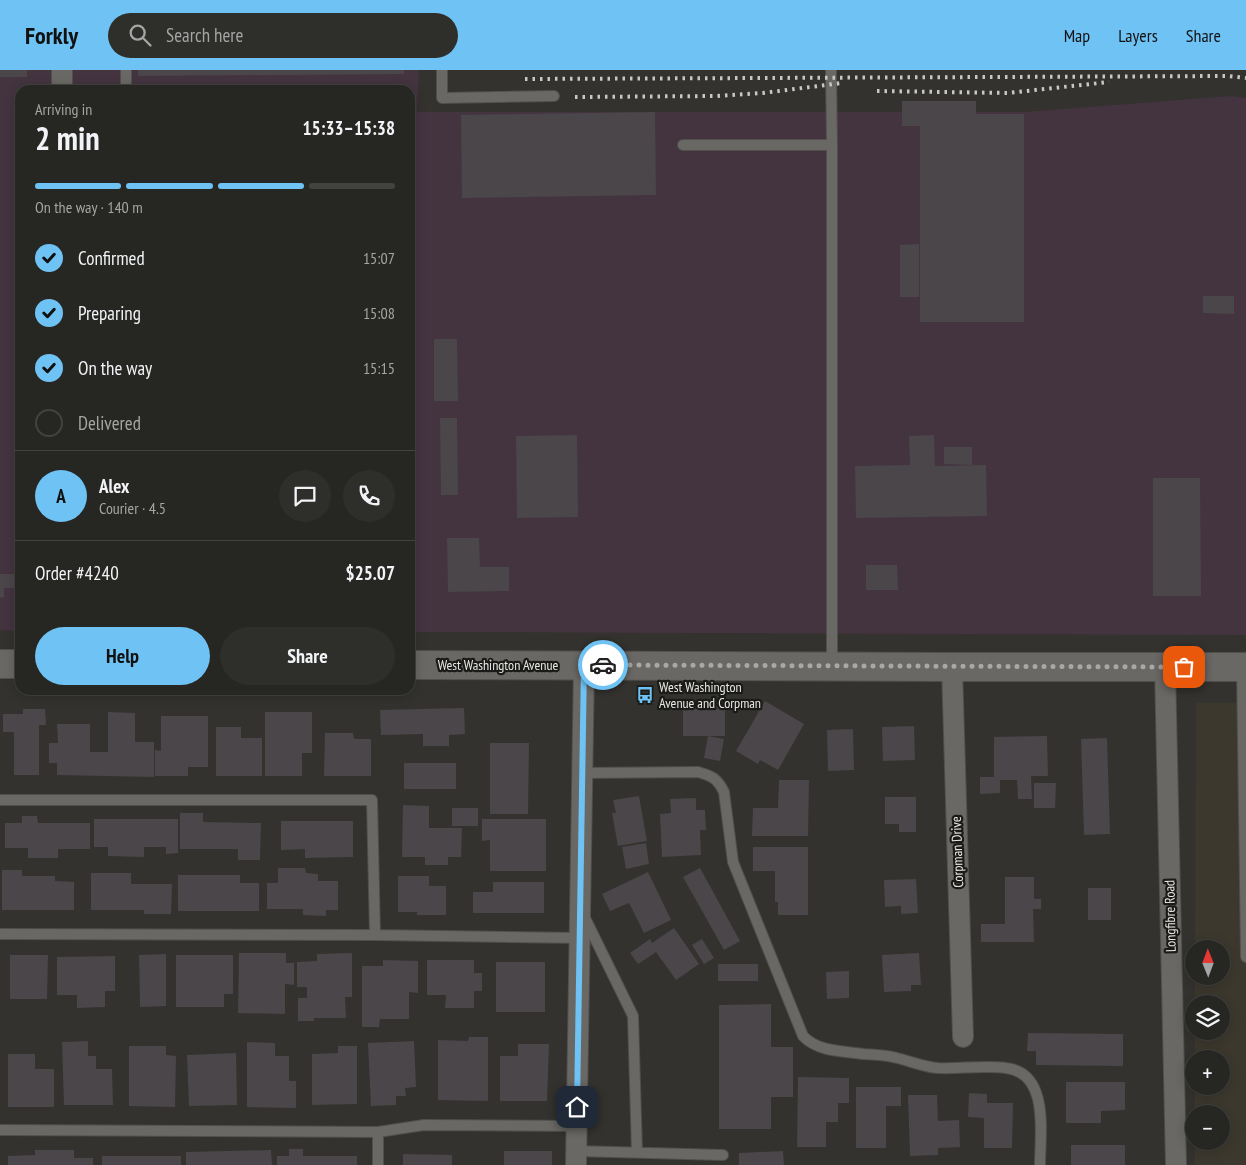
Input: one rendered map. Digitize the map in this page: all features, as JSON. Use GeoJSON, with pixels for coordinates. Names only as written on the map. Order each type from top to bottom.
{"type":"FeatureCollection","features":[{"type":"Feature","properties":{"kind":"main road"},"geometry":{"type":"LineString","coordinates":[[0,664],[15,664]]}},
{"type":"Feature","properties":{"kind":"main road","name":"West Washington Avenue"},"geometry":{"type":"LineString","coordinates":[[415,664],[952,668],[1244,667]]}},
{"type":"Feature","properties":{"kind":"street"},"geometry":{"type":"LineString","coordinates":[[62,70],[62,85]]}},
{"type":"Feature","properties":{"kind":"street"},"geometry":{"type":"LineString","coordinates":[[576,1158],[584,664]]}},
{"type":"Feature","properties":{"kind":"street","name":"Corpman Drive"},"geometry":{"type":"LineString","coordinates":[[952,668],[963,1037]]}},
{"type":"Feature","properties":{"kind":"street","name":"Longfibre Road"},"geometry":{"type":"LineString","coordinates":[[1165,668],[1176,1165]]}},
{"type":"Feature","properties":{"kind":"lane"},"geometry":{"type":"LineString","coordinates":[[126,70],[126,85]]}},
{"type":"Feature","properties":{"kind":"lane"},"geometry":{"type":"LineString","coordinates":[[442,70],[442,98],[554,96]]}},
{"type":"Feature","properties":{"kind":"lane"},"geometry":{"type":"LineString","coordinates":[[831,70],[832,667]]}},
{"type":"Feature","properties":{"kind":"lane"},"geometry":{"type":"LineString","coordinates":[[683,145],[832,145]]}},
{"type":"Feature","properties":{"kind":"lane"},"geometry":{"type":"LineString","coordinates":[[1244,667],[1246,957]]}},
{"type":"Feature","properties":{"kind":"lane"},"geometry":{"type":"LineString","coordinates":[[582,773],[698,772],[713,776],[719,782],[724,792],[733,862],[803,1036],[818,1046],[834,1050],[894,1057],[936,1068],[1007,1068],[1020,1072],[1033,1086],[1040,1102],[1040,1165]]}},
{"type":"Feature","properties":{"kind":"lane"},"geometry":{"type":"LineString","coordinates":[[0,800],[372,800],[375,935]]}},
{"type":"Feature","properties":{"kind":"lane"},"geometry":{"type":"LineString","coordinates":[[580,909],[633,1016],[638,1152]]}},
{"type":"Feature","properties":{"kind":"lane"},"geometry":{"type":"LineString","coordinates":[[0,934],[375,935],[580,938]]}},
{"type":"Feature","properties":{"kind":"lane"},"geometry":{"type":"LineString","coordinates":[[0,1130],[378,1132],[424,1125],[576,1126]]}},
{"type":"Feature","properties":{"kind":"lane"},"geometry":{"type":"LineString","coordinates":[[378,1132],[378,1165]]}},
{"type":"Feature","properties":{"kind":"lane"},"geometry":{"type":"LineString","coordinates":[[576,1158],[638,1152],[723,1155]]}},
{"type":"Feature","properties":{"kind":"shaded area"},"geometry":{"type":"Polygon","coordinates":[[[0,70],[419,70],[417,112],[1025,112],[1231,96],[1246,98],[1246,635],[415,632],[415,85],[15,85],[15,631],[0,630],[0,70]]]}},
{"type":"Feature","properties":{"kind":"shaded area"},"geometry":{"type":"Polygon","coordinates":[[[1196,703],[1246,703],[1246,1165],[1195,1165],[1195,1150],[1230,1150],[1230,1105],[1195,1105],[1195,1095],[1230,1095],[1230,1050],[1195,1050],[1195,1040],[1230,1040],[1230,995],[1195,995],[1195,985],[1230,985],[1230,940],[1195,940],[1196,703]]]}},
{"type":"Feature","properties":{"kind":"building"},"geometry":{"type":"Polygon","coordinates":[[[0,70],[27,70],[27,77],[0,77],[0,70]]]}},
{"type":"Feature","properties":{"kind":"building"},"geometry":{"type":"Polygon","coordinates":[[[138,70],[404,70],[404,74],[138,76],[138,70]]]}},
{"type":"Feature","properties":{"kind":"building"},"geometry":{"type":"Polygon","coordinates":[[[902,101],[976,101],[976,114],[1024,114],[1024,322],[920,322],[920,126],[902,126],[902,101]]]}},
{"type":"Feature","properties":{"kind":"building"},"geometry":{"type":"Polygon","coordinates":[[[655,112],[656,195],[462,198],[461,115],[655,112]]]}},
{"type":"Feature","properties":{"kind":"building"},"geometry":{"type":"Polygon","coordinates":[[[919,244],[919,297],[900,297],[900,245],[919,244]]]}},
{"type":"Feature","properties":{"kind":"building"},"geometry":{"type":"Polygon","coordinates":[[[1203,296],[1234,296],[1234,314],[1203,313],[1203,296]]]}},
{"type":"Feature","properties":{"kind":"building"},"geometry":{"type":"Polygon","coordinates":[[[434,339],[457,339],[458,401],[434,401],[434,339]]]}},
{"type":"Feature","properties":{"kind":"building"},"geometry":{"type":"Polygon","coordinates":[[[440,418],[457,418],[458,495],[441,495],[440,418]]]}},
{"type":"Feature","properties":{"kind":"building"},"geometry":{"type":"Polygon","coordinates":[[[577,435],[578,517],[517,518],[516,436],[577,435]]]}},
{"type":"Feature","properties":{"kind":"building"},"geometry":{"type":"Polygon","coordinates":[[[934,435],[935,466],[986,465],[987,516],[856,518],[855,466],[910,465],[909,436],[934,435]]]}},
{"type":"Feature","properties":{"kind":"building"},"geometry":{"type":"Polygon","coordinates":[[[944,447],[972,447],[972,465],[944,464],[944,447]]]}},
{"type":"Feature","properties":{"kind":"building"},"geometry":{"type":"Polygon","coordinates":[[[1153,478],[1200,478],[1201,596],[1153,596],[1153,478]]]}},
{"type":"Feature","properties":{"kind":"building"},"geometry":{"type":"Polygon","coordinates":[[[447,538],[479,538],[480,567],[509,567],[509,591],[448,592],[447,538]]]}},
{"type":"Feature","properties":{"kind":"building"},"geometry":{"type":"Polygon","coordinates":[[[866,565],[897,565],[898,590],[866,590],[866,565]]]}},
{"type":"Feature","properties":{"kind":"building"},"geometry":{"type":"Polygon","coordinates":[[[0,574],[15,574],[15,588],[4,588],[4,597],[0,598],[0,574]]]}},
{"type":"Feature","properties":{"kind":"building"},"geometry":{"type":"Polygon","coordinates":[[[765,701],[804,724],[778,770],[760,760],[758,764],[736,751],[765,701]]]}},
{"type":"Feature","properties":{"kind":"building"},"geometry":{"type":"Polygon","coordinates":[[[683,706],[725,706],[725,736],[683,736],[683,706]]]}},
{"type":"Feature","properties":{"kind":"building"},"geometry":{"type":"Polygon","coordinates":[[[464,708],[465,734],[449,735],[449,746],[423,746],[423,734],[381,735],[380,710],[464,708]]]}},
{"type":"Feature","properties":{"kind":"building"},"geometry":{"type":"Polygon","coordinates":[[[23,709],[45,709],[46,725],[39,725],[39,775],[14,775],[14,732],[3,732],[3,714],[23,714],[23,709]]]}},
{"type":"Feature","properties":{"kind":"building"},"geometry":{"type":"Polygon","coordinates":[[[108,712],[135,713],[135,742],[154,742],[154,777],[57,775],[57,763],[49,763],[49,743],[58,743],[57,724],[90,724],[90,752],[108,752],[108,712]]]}},
{"type":"Feature","properties":{"kind":"building"},"geometry":{"type":"Polygon","coordinates":[[[265,712],[312,712],[312,753],[302,753],[302,776],[265,776],[265,712]]]}},
{"type":"Feature","properties":{"kind":"building"},"geometry":{"type":"Polygon","coordinates":[[[161,716],[208,716],[208,767],[188,767],[188,776],[155,776],[155,750],[161,751],[161,716]]]}},
{"type":"Feature","properties":{"kind":"building"},"geometry":{"type":"Polygon","coordinates":[[[914,726],[915,760],[883,761],[882,727],[914,726]]]}},
{"type":"Feature","properties":{"kind":"building"},"geometry":{"type":"Polygon","coordinates":[[[216,727],[241,727],[241,738],[262,738],[262,776],[216,776],[216,727]]]}},
{"type":"Feature","properties":{"kind":"building"},"geometry":{"type":"Polygon","coordinates":[[[853,729],[854,770],[828,771],[827,730],[853,729]]]}},
{"type":"Feature","properties":{"kind":"building"},"geometry":{"type":"Polygon","coordinates":[[[325,733],[353,733],[354,739],[371,739],[371,776],[324,776],[325,733]]]}},
{"type":"Feature","properties":{"kind":"building"},"geometry":{"type":"Polygon","coordinates":[[[708,736],[724,739],[720,761],[704,758],[708,736]]]}},
{"type":"Feature","properties":{"kind":"building"},"geometry":{"type":"Polygon","coordinates":[[[1047,736],[1048,776],[1031,776],[1032,799],[1018,799],[1017,780],[1000,780],[1000,793],[980,794],[980,777],[994,777],[994,737],[1047,736]]]}},
{"type":"Feature","properties":{"kind":"building"},"geometry":{"type":"Polygon","coordinates":[[[1107,738],[1110,834],[1084,835],[1081,739],[1107,738]]]}},
{"type":"Feature","properties":{"kind":"building"},"geometry":{"type":"Polygon","coordinates":[[[490,743],[529,743],[528,814],[490,814],[490,743]]]}},
{"type":"Feature","properties":{"kind":"building"},"geometry":{"type":"Polygon","coordinates":[[[404,763],[456,763],[456,789],[404,789],[404,763]]]}},
{"type":"Feature","properties":{"kind":"building"},"geometry":{"type":"Polygon","coordinates":[[[779,780],[809,780],[808,836],[752,836],[753,808],[778,808],[779,780]]]}},
{"type":"Feature","properties":{"kind":"building"},"geometry":{"type":"Polygon","coordinates":[[[1034,783],[1056,783],[1055,808],[1034,808],[1034,783]]]}},
{"type":"Feature","properties":{"kind":"building"},"geometry":{"type":"Polygon","coordinates":[[[639,796],[647,841],[618,846],[612,813],[616,813],[613,800],[639,796]]]}},
{"type":"Feature","properties":{"kind":"building"},"geometry":{"type":"Polygon","coordinates":[[[885,797],[916,797],[916,832],[899,832],[899,824],[885,824],[885,797]]]}},
{"type":"Feature","properties":{"kind":"building"},"geometry":{"type":"Polygon","coordinates":[[[696,798],[696,810],[705,810],[706,830],[700,830],[701,855],[662,857],[660,814],[671,813],[670,799],[696,798]]]}},
{"type":"Feature","properties":{"kind":"building"},"geometry":{"type":"Polygon","coordinates":[[[403,805],[429,806],[429,828],[462,828],[461,857],[448,857],[448,865],[425,865],[425,857],[402,857],[403,805]]]}},
{"type":"Feature","properties":{"kind":"building"},"geometry":{"type":"Polygon","coordinates":[[[452,808],[478,808],[478,826],[452,826],[452,808]]]}},
{"type":"Feature","properties":{"kind":"building"},"geometry":{"type":"Polygon","coordinates":[[[180,813],[203,813],[203,822],[261,823],[260,860],[238,860],[238,849],[180,849],[180,813]]]}},
{"type":"Feature","properties":{"kind":"building"},"geometry":{"type":"Polygon","coordinates":[[[22,816],[37,816],[38,823],[90,823],[90,849],[58,849],[58,858],[28,858],[28,848],[5,848],[5,823],[22,823],[22,816]]]}},
{"type":"Feature","properties":{"kind":"building"},"geometry":{"type":"Polygon","coordinates":[[[94,819],[178,819],[178,853],[166,854],[166,847],[144,847],[144,857],[108,856],[108,847],[94,847],[94,819]]]}},
{"type":"Feature","properties":{"kind":"building"},"geometry":{"type":"Polygon","coordinates":[[[482,819],[546,819],[546,871],[490,871],[490,840],[482,841],[482,819]]]}},
{"type":"Feature","properties":{"kind":"building"},"geometry":{"type":"Polygon","coordinates":[[[281,821],[353,821],[353,857],[305,858],[305,849],[281,850],[281,821]]]}},
{"type":"Feature","properties":{"kind":"building"},"geometry":{"type":"Polygon","coordinates":[[[646,843],[649,864],[626,869],[622,847],[646,843]]]}},
{"type":"Feature","properties":{"kind":"building"},"geometry":{"type":"Polygon","coordinates":[[[753,847],[808,847],[808,915],[778,915],[778,902],[775,902],[775,871],[753,871],[753,847]]]}},
{"type":"Feature","properties":{"kind":"building"},"geometry":{"type":"Polygon","coordinates":[[[278,868],[305,868],[306,873],[318,874],[318,881],[338,881],[338,910],[326,910],[326,916],[303,915],[303,909],[267,909],[267,883],[278,883],[278,868]]]}},
{"type":"Feature","properties":{"kind":"building"},"geometry":{"type":"Polygon","coordinates":[[[700,868],[740,941],[724,950],[683,877],[700,868]]]}},
{"type":"Feature","properties":{"kind":"building"},"geometry":{"type":"Polygon","coordinates":[[[2,870],[22,870],[22,876],[55,876],[55,881],[74,882],[74,910],[2,910],[2,870]]]}},
{"type":"Feature","properties":{"kind":"building"},"geometry":{"type":"Polygon","coordinates":[[[648,872],[671,920],[644,933],[629,903],[610,911],[602,894],[648,872]]]}},
{"type":"Feature","properties":{"kind":"building"},"geometry":{"type":"Polygon","coordinates":[[[91,873],[131,873],[131,884],[172,884],[171,914],[144,914],[144,910],[91,910],[91,873]]]}},
{"type":"Feature","properties":{"kind":"building"},"geometry":{"type":"Polygon","coordinates":[[[178,875],[240,875],[240,883],[259,883],[259,911],[178,911],[178,875]]]}},
{"type":"Feature","properties":{"kind":"building"},"geometry":{"type":"Polygon","coordinates":[[[398,876],[429,876],[429,886],[446,886],[446,915],[417,915],[417,912],[398,912],[398,876]]]}},
{"type":"Feature","properties":{"kind":"building"},"geometry":{"type":"Polygon","coordinates":[[[1005,877],[1034,877],[1034,899],[1041,899],[1041,909],[1033,909],[1034,942],[981,942],[981,924],[1005,924],[1005,877]]]}},
{"type":"Feature","properties":{"kind":"building"},"geometry":{"type":"Polygon","coordinates":[[[916,879],[918,913],[901,914],[901,906],[885,907],[884,880],[916,879]]]}},
{"type":"Feature","properties":{"kind":"building"},"geometry":{"type":"Polygon","coordinates":[[[493,882],[544,882],[544,913],[473,913],[473,892],[493,892],[493,882]]]}},
{"type":"Feature","properties":{"kind":"building"},"geometry":{"type":"Polygon","coordinates":[[[1088,888],[1111,888],[1111,920],[1088,920],[1088,888]]]}},
{"type":"Feature","properties":{"kind":"building"},"geometry":{"type":"Polygon","coordinates":[[[674,928],[699,964],[676,980],[656,952],[638,964],[630,953],[650,939],[652,943],[674,928]]]}},
{"type":"Feature","properties":{"kind":"building"},"geometry":{"type":"Polygon","coordinates":[[[702,939],[714,958],[704,964],[692,945],[702,939]]]}},
{"type":"Feature","properties":{"kind":"building"},"geometry":{"type":"Polygon","coordinates":[[[239,953],[286,953],[286,963],[294,963],[294,985],[285,984],[285,1014],[238,1013],[239,953]]]}},
{"type":"Feature","properties":{"kind":"building"},"geometry":{"type":"Polygon","coordinates":[[[352,953],[352,997],[345,997],[346,1018],[314,1018],[314,1021],[298,1021],[298,998],[307,998],[307,987],[297,987],[297,962],[317,961],[317,954],[352,953]]]}},
{"type":"Feature","properties":{"kind":"building"},"geometry":{"type":"Polygon","coordinates":[[[919,953],[921,985],[911,985],[911,991],[884,992],[882,955],[919,953]]]}},
{"type":"Feature","properties":{"kind":"building"},"geometry":{"type":"Polygon","coordinates":[[[166,954],[166,1006],[140,1007],[139,955],[166,954]]]}},
{"type":"Feature","properties":{"kind":"building"},"geometry":{"type":"Polygon","coordinates":[[[10,955],[48,955],[47,999],[10,999],[10,955]]]}},
{"type":"Feature","properties":{"kind":"building"},"geometry":{"type":"Polygon","coordinates":[[[176,955],[233,955],[233,994],[224,994],[224,1007],[176,1007],[176,955]]]}},
{"type":"Feature","properties":{"kind":"building"},"geometry":{"type":"Polygon","coordinates":[[[115,956],[115,991],[105,991],[105,1007],[77,1008],[77,995],[57,995],[57,957],[115,956]]]}},
{"type":"Feature","properties":{"kind":"building"},"geometry":{"type":"Polygon","coordinates":[[[383,960],[418,961],[418,993],[409,992],[409,1019],[380,1019],[379,1027],[362,1027],[362,966],[383,966],[383,960]]]}},
{"type":"Feature","properties":{"kind":"building"},"geometry":{"type":"Polygon","coordinates":[[[427,960],[474,960],[474,973],[482,973],[482,991],[474,991],[474,1008],[445,1008],[446,995],[427,995],[427,960]]]}},
{"type":"Feature","properties":{"kind":"building"},"geometry":{"type":"Polygon","coordinates":[[[496,962],[545,962],[545,1012],[496,1012],[496,962]]]}},
{"type":"Feature","properties":{"kind":"building"},"geometry":{"type":"Polygon","coordinates":[[[718,964],[758,964],[758,981],[718,981],[718,964]]]}},
{"type":"Feature","properties":{"kind":"building"},"geometry":{"type":"Polygon","coordinates":[[[849,971],[849,998],[827,999],[826,972],[849,971]]]}},
{"type":"Feature","properties":{"kind":"building"},"geometry":{"type":"Polygon","coordinates":[[[771,1004],[771,1047],[793,1047],[793,1097],[771,1097],[771,1129],[719,1129],[719,1005],[771,1004]]]}},
{"type":"Feature","properties":{"kind":"building"},"geometry":{"type":"Polygon","coordinates":[[[1028,1033],[1123,1034],[1123,1066],[1036,1065],[1036,1051],[1027,1051],[1028,1033]]]}},
{"type":"Feature","properties":{"kind":"building"},"geometry":{"type":"Polygon","coordinates":[[[469,1037],[488,1037],[488,1101],[438,1100],[438,1040],[468,1041],[469,1037]]]}},
{"type":"Feature","properties":{"kind":"building"},"geometry":{"type":"Polygon","coordinates":[[[88,1041],[88,1056],[96,1056],[96,1069],[112,1069],[113,1105],[64,1105],[62,1042],[88,1041]]]}},
{"type":"Feature","properties":{"kind":"building"},"geometry":{"type":"Polygon","coordinates":[[[414,1041],[416,1087],[405,1088],[406,1096],[396,1096],[396,1105],[371,1106],[368,1043],[414,1041]]]}},
{"type":"Feature","properties":{"kind":"building"},"geometry":{"type":"Polygon","coordinates":[[[247,1042],[275,1043],[275,1056],[289,1056],[289,1081],[296,1081],[296,1108],[247,1107],[247,1042]]]}},
{"type":"Feature","properties":{"kind":"building"},"geometry":{"type":"Polygon","coordinates":[[[518,1044],[549,1044],[547,1101],[500,1101],[500,1056],[518,1056],[518,1044]]]}},
{"type":"Feature","properties":{"kind":"building"},"geometry":{"type":"Polygon","coordinates":[[[129,1046],[166,1046],[166,1055],[176,1056],[175,1107],[129,1106],[129,1046]]]}},
{"type":"Feature","properties":{"kind":"building"},"geometry":{"type":"Polygon","coordinates":[[[338,1046],[357,1046],[357,1104],[312,1105],[312,1054],[338,1053],[338,1046]]]}},
{"type":"Feature","properties":{"kind":"building"},"geometry":{"type":"Polygon","coordinates":[[[236,1053],[237,1105],[189,1106],[187,1055],[236,1053]]]}},
{"type":"Feature","properties":{"kind":"building"},"geometry":{"type":"Polygon","coordinates":[[[8,1054],[35,1054],[35,1069],[54,1069],[54,1107],[8,1107],[8,1054]]]}},
{"type":"Feature","properties":{"kind":"building"},"geometry":{"type":"Polygon","coordinates":[[[798,1077],[849,1078],[849,1103],[838,1103],[838,1122],[826,1122],[826,1147],[797,1147],[798,1077]]]}},
{"type":"Feature","properties":{"kind":"building"},"geometry":{"type":"Polygon","coordinates":[[[1066,1082],[1125,1082],[1125,1110],[1101,1111],[1101,1123],[1066,1123],[1066,1082]]]}},
{"type":"Feature","properties":{"kind":"building"},"geometry":{"type":"Polygon","coordinates":[[[856,1087],[901,1087],[901,1106],[886,1106],[886,1148],[856,1148],[856,1087]]]}},
{"type":"Feature","properties":{"kind":"building"},"geometry":{"type":"Polygon","coordinates":[[[969,1093],[987,1094],[987,1103],[1013,1103],[1012,1148],[984,1148],[984,1118],[968,1117],[969,1093]]]}},
{"type":"Feature","properties":{"kind":"building"},"geometry":{"type":"Polygon","coordinates":[[[908,1095],[937,1095],[938,1121],[959,1120],[960,1147],[938,1148],[938,1155],[910,1156],[908,1095]]]}},
{"type":"Feature","properties":{"kind":"building"},"geometry":{"type":"Polygon","coordinates":[[[1071,1145],[1125,1145],[1125,1165],[1071,1165],[1071,1145]]]}},
{"type":"Feature","properties":{"kind":"building"},"geometry":{"type":"Polygon","coordinates":[[[289,1149],[303,1149],[303,1156],[357,1156],[357,1165],[277,1165],[277,1156],[289,1156],[289,1149]]]}},
{"type":"Feature","properties":{"kind":"building"},"geometry":{"type":"Polygon","coordinates":[[[35,1150],[74,1150],[74,1158],[93,1158],[93,1165],[8,1165],[8,1156],[35,1155],[35,1150]]]}},
{"type":"Feature","properties":{"kind":"building"},"geometry":{"type":"Polygon","coordinates":[[[271,1150],[272,1165],[186,1165],[186,1152],[271,1150]]]}},
{"type":"Feature","properties":{"kind":"building"},"geometry":{"type":"Polygon","coordinates":[[[504,1151],[552,1151],[552,1165],[504,1165],[504,1151]]]}},
{"type":"Feature","properties":{"kind":"building"},"geometry":{"type":"Polygon","coordinates":[[[783,1151],[784,1165],[739,1165],[739,1153],[783,1151]]]}},
{"type":"Feature","properties":{"kind":"building"},"geometry":{"type":"Polygon","coordinates":[[[403,1154],[452,1155],[452,1165],[403,1165],[403,1154]]]}},
{"type":"Feature","properties":{"kind":"building"},"geometry":{"type":"Polygon","coordinates":[[[102,1156],[181,1156],[181,1165],[102,1165],[102,1156]]]}},
{"type":"Feature","properties":{"kind":"railway"},"geometry":{"type":"LineString","coordinates":[[525,79],[1228,76],[1246,78]]}},
{"type":"Feature","properties":{"kind":"railway"},"geometry":{"type":"LineString","coordinates":[[877,91],[1008,93],[1109,82]]}},
{"type":"Feature","properties":{"kind":"railway"},"geometry":{"type":"LineString","coordinates":[[575,97],[717,96],[763,93],[842,83]]}},
{"type":"Feature","properties":{"kind":"way so far"},"geometry":{"type":"LineString","coordinates":[[603,665],[952,668],[1184,667]]}},
{"type":"Feature","properties":{"kind":"place","name":"West Washington Avenue and Corpman"},"geometry":{"type":"Point","coordinates":[645,695]}},
{"type":"Feature","properties":{"kind":"route"},"geometry":{"type":"LineString","coordinates":[[577,1107],[584,664],[603,665]]}}]}
